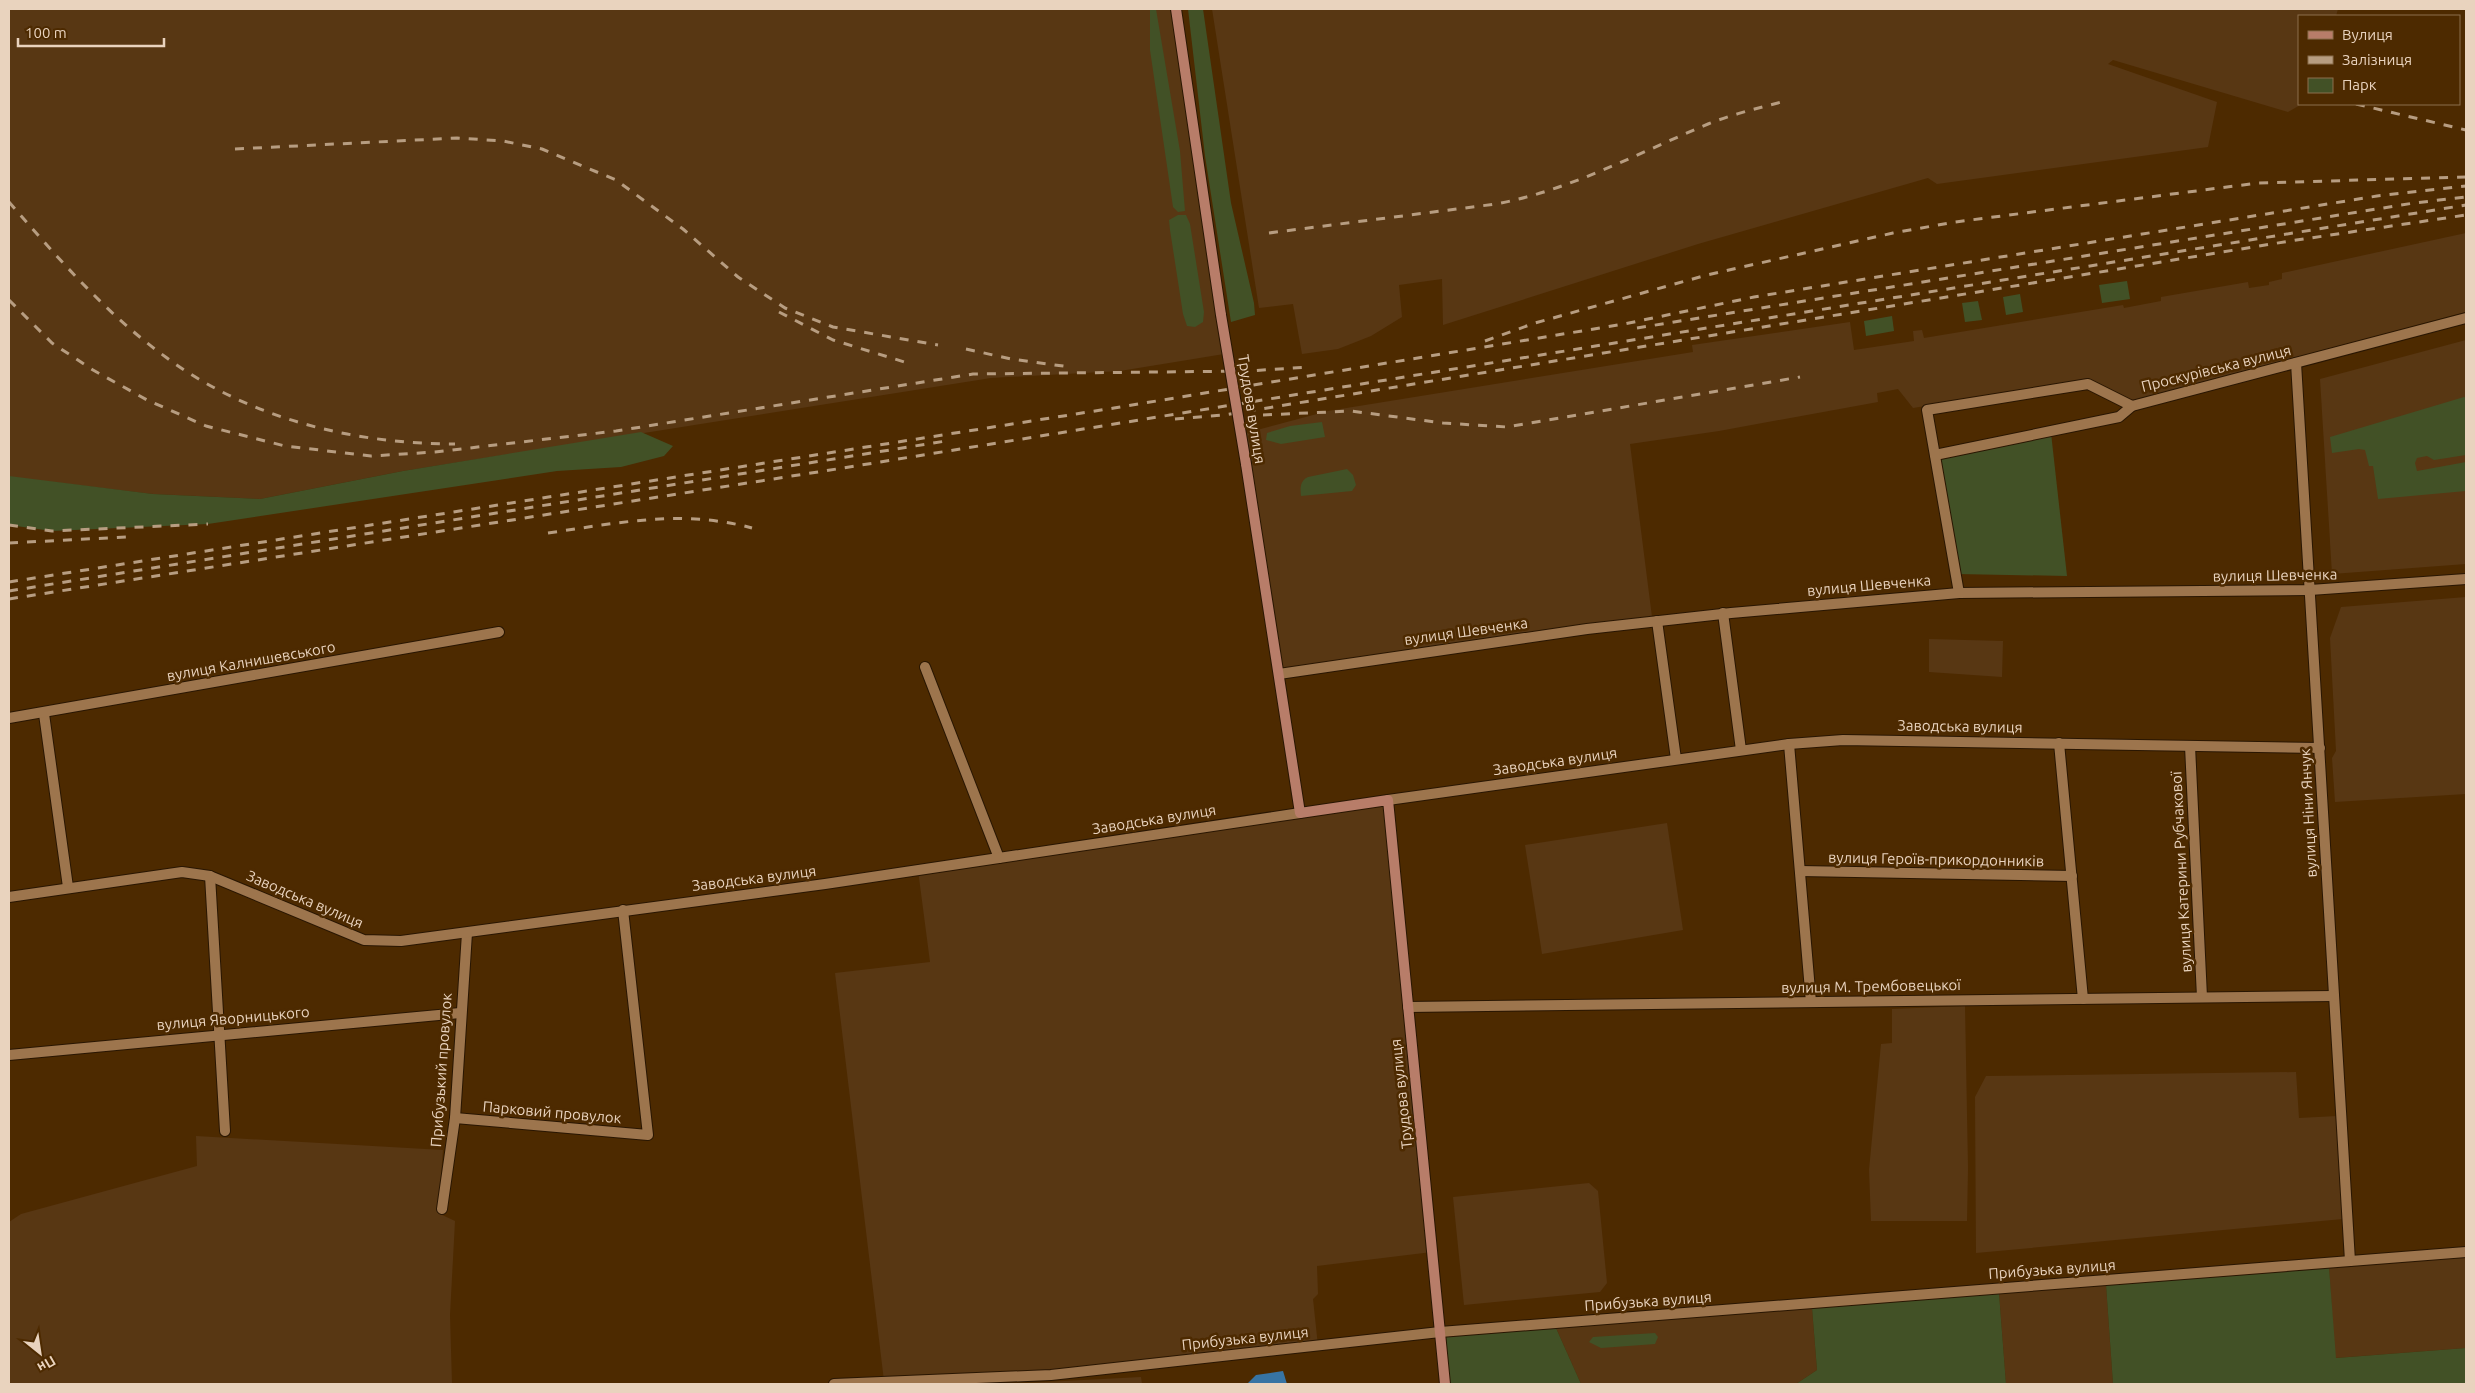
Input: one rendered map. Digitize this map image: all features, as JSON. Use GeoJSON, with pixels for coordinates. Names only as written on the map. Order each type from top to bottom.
{"type":"FeatureCollection","features":[{"type":"Feature","properties":{"kind":"main road","name":"Трудова вулиця"},"geometry":{"type":"LineString","coordinates":[[1176,9],[1221,315],[1300,813]]}},
{"type":"Feature","properties":{"kind":"main road","name":"Трудова вулиця"},"geometry":{"type":"LineString","coordinates":[[1388,800],[1445,1384]]}},
{"type":"Feature","properties":{"kind":"main road","name":"Заводська вулиця"},"geometry":{"type":"LineString","coordinates":[[1300,813],[1388,800]]}},
{"type":"Feature","properties":{"kind":"street","name":"Проскурівська вулиця"},"geometry":{"type":"LineString","coordinates":[[1935,455],[2118,417],[2132,406],[2466,318]]}},
{"type":"Feature","properties":{"kind":"street","name":"вулиця Ніни Янчук"},"geometry":{"type":"LineString","coordinates":[[2296,363],[2350,1261]]}},
{"type":"Feature","properties":{"kind":"street"},"geometry":{"type":"LineString","coordinates":[[1959,593],[1927,410],[2088,384],[2132,406]]}},
{"type":"Feature","properties":{"kind":"street","name":"вулиця Шевченка"},"geometry":{"type":"LineString","coordinates":[[1278,674],[1723,613],[1959,593],[2310,590],[2466,579]]}},
{"type":"Feature","properties":{"kind":"street"},"geometry":{"type":"LineString","coordinates":[[1723,613],[1741,750]]}},
{"type":"Feature","properties":{"kind":"street"},"geometry":{"type":"LineString","coordinates":[[1658,621],[1676,759]]}},
{"type":"Feature","properties":{"kind":"street","name":"вулиця Калнишевського"},"geometry":{"type":"LineString","coordinates":[[9,718],[44,714],[499,632]]}},
{"type":"Feature","properties":{"kind":"street"},"geometry":{"type":"LineString","coordinates":[[926,666],[999,858]]}},
{"type":"Feature","properties":{"kind":"street"},"geometry":{"type":"LineString","coordinates":[[44,714],[68,887]]}},
{"type":"Feature","properties":{"kind":"street","name":"Заводська вулиця"},"geometry":{"type":"LineString","coordinates":[[1388,800],[1741,750],[1843,740],[2320,748]]}},
{"type":"Feature","properties":{"kind":"street"},"geometry":{"type":"LineString","coordinates":[[2059,743],[2083,999]]}},
{"type":"Feature","properties":{"kind":"street"},"geometry":{"type":"LineString","coordinates":[[1788,744],[1811,1002]]}},
{"type":"Feature","properties":{"kind":"street","name":"вулиця Катерини Рубчакової"},"geometry":{"type":"LineString","coordinates":[[2190,746],[2202,997]]}},
{"type":"Feature","properties":{"kind":"street","name":"Заводська вулиця"},"geometry":{"type":"LineString","coordinates":[[9,897],[182,872],[210,876],[364,940],[402,941],[825,884],[1300,813]]}},
{"type":"Feature","properties":{"kind":"street","name":"вулиця Героїв-прикордонників"},"geometry":{"type":"LineString","coordinates":[[1800,871],[2072,876]]}},
{"type":"Feature","properties":{"kind":"street"},"geometry":{"type":"LineString","coordinates":[[210,876],[224,1131]]}},
{"type":"Feature","properties":{"kind":"street","name":"Парковий провулок"},"geometry":{"type":"LineString","coordinates":[[455,1118],[648,1135],[623,910]]}},
{"type":"Feature","properties":{"kind":"street","name":"Прибузький провулок"},"geometry":{"type":"LineString","coordinates":[[442,1209],[455,1118],[460,1013],[467,932]]}},
{"type":"Feature","properties":{"kind":"street","name":"вулиця М. Трембовецької"},"geometry":{"type":"LineString","coordinates":[[1408,1007],[2334,996]]}},
{"type":"Feature","properties":{"kind":"street","name":"вулиця Яворницького"},"geometry":{"type":"LineString","coordinates":[[9,1055],[460,1013]]}},
{"type":"Feature","properties":{"kind":"street","name":"Прибузька вулиця"},"geometry":{"type":"LineString","coordinates":[[834,1384],[1051,1375],[1440,1332],[2466,1252]]}},
{"type":"Feature","properties":{"kind":"shaded area"},"geometry":{"type":"Polygon","coordinates":[[[9,9],[1171,9],[1224,354],[1120,371],[991,378],[403,471],[260,499],[153,494],[9,477],[9,9]]]}},
{"type":"Feature","properties":{"kind":"shaded area"},"geometry":{"type":"Polygon","coordinates":[[[1212,9],[2338,9],[2336,15],[2298,15],[2298,105],[2300,105],[2288,112],[2113,60],[2108,64],[2217,102],[2208,147],[1937,184],[1928,178],[1698,244],[1443,325],[1442,279],[1399,285],[1402,317],[1371,336],[1338,349],[1302,354],[1293,304],[1259,308],[1212,9]]]}},
{"type":"Feature","properties":{"kind":"shaded area"},"geometry":{"type":"Polygon","coordinates":[[[2466,233],[2466,312],[2132,401],[2089,379],[1913,408],[1898,389],[1877,393],[1878,402],[1719,431],[1630,444],[1652,617],[1282,669],[1246,433],[1328,411],[1693,352],[1692,345],[1850,322],[1854,350],[1914,341],[1913,331],[1922,330],[1924,338],[2123,305],[2124,308],[2161,301],[2161,297],[2248,282],[2249,288],[2269,285],[2269,282],[2282,279],[2282,273],[2466,233]]]}},
{"type":"Feature","properties":{"kind":"shaded area"},"geometry":{"type":"Polygon","coordinates":[[[2466,340],[2466,564],[2332,574],[2320,379],[2466,340]]]}},
{"type":"Feature","properties":{"kind":"shaded area"},"geometry":{"type":"Polygon","coordinates":[[[2466,597],[2466,794],[2335,802],[2332,758],[2336,751],[2330,638],[2341,607],[2466,597]]]}},
{"type":"Feature","properties":{"kind":"shaded area"},"geometry":{"type":"Polygon","coordinates":[[[1929,639],[2003,641],[2002,677],[1929,672],[1929,639]]]}},
{"type":"Feature","properties":{"kind":"shaded area"},"geometry":{"type":"Polygon","coordinates":[[[1388,800],[1432,1252],[1317,1266],[1318,1294],[1313,1299],[1318,1346],[1140,1364],[884,1381],[835,973],[930,962],[918,870],[1388,800]]]}},
{"type":"Feature","properties":{"kind":"shaded area"},"geometry":{"type":"Polygon","coordinates":[[[1667,823],[1683,930],[1542,954],[1525,845],[1667,823]]]}},
{"type":"Feature","properties":{"kind":"shaded area"},"geometry":{"type":"Polygon","coordinates":[[[1965,1006],[1967,1221],[1871,1221],[1869,1170],[1881,1044],[1892,1043],[1892,1009],[1965,1006]]]}},
{"type":"Feature","properties":{"kind":"shaded area"},"geometry":{"type":"Polygon","coordinates":[[[2296,1072],[2299,1118],[2337,1116],[2343,1219],[1976,1253],[1975,1097],[1986,1076],[2296,1072]]]}},
{"type":"Feature","properties":{"kind":"shaded area"},"geometry":{"type":"Polygon","coordinates":[[[196,1136],[443,1150],[438,1213],[455,1221],[450,1315],[452,1384],[9,1384],[9,1222],[21,1214],[197,1166],[196,1136]]]}},
{"type":"Feature","properties":{"kind":"shaded area"},"geometry":{"type":"Polygon","coordinates":[[[1589,1183],[1598,1191],[1607,1283],[1600,1292],[1464,1305],[1453,1197],[1589,1183]]]}},
{"type":"Feature","properties":{"kind":"shaded area"},"geometry":{"type":"Polygon","coordinates":[[[2466,1256],[2466,1348],[2335,1358],[2329,1267],[2466,1256]]]}},
{"type":"Feature","properties":{"kind":"shaded area"},"geometry":{"type":"Polygon","coordinates":[[[2106,1285],[2113,1384],[2006,1384],[1999,1293],[2106,1285]]]}},
{"type":"Feature","properties":{"kind":"shaded area"},"geometry":{"type":"Polygon","coordinates":[[[1812,1308],[1817,1370],[1796,1384],[1581,1384],[1556,1328],[1812,1308]]]}},
{"type":"Feature","properties":{"kind":"shaded area"},"geometry":{"type":"Polygon","coordinates":[[[1141,1377],[1142,1384],[1005,1384],[1141,1377]]]}},
{"type":"Feature","properties":{"kind":"green space"},"geometry":{"type":"Polygon","coordinates":[[[1150,9],[1156,9],[1180,151],[1185,211],[1178,212],[1173,207],[1150,50],[1150,9]]]}},
{"type":"Feature","properties":{"kind":"green space"},"geometry":{"type":"Polygon","coordinates":[[[1188,9],[1203,9],[1231,203],[1254,303],[1255,315],[1231,322],[1205,156],[1188,9]]]}},
{"type":"Feature","properties":{"kind":"green space"},"geometry":{"type":"Polygon","coordinates":[[[1178,215],[1186,215],[1190,224],[1204,312],[1203,322],[1195,327],[1187,326],[1183,314],[1170,230],[1169,220],[1178,215]]]}},
{"type":"Feature","properties":{"kind":"green space"},"geometry":{"type":"Polygon","coordinates":[[[2127,281],[2130,299],[2102,303],[2099,285],[2127,281]]]}},
{"type":"Feature","properties":{"kind":"green space"},"geometry":{"type":"Polygon","coordinates":[[[2020,294],[2023,312],[2006,315],[2003,297],[2020,294]]]}},
{"type":"Feature","properties":{"kind":"green space"},"geometry":{"type":"Polygon","coordinates":[[[1978,301],[1982,320],[1965,322],[1962,303],[1978,301]]]}},
{"type":"Feature","properties":{"kind":"green space"},"geometry":{"type":"Polygon","coordinates":[[[1892,316],[1894,331],[1866,336],[1864,321],[1892,316]]]}},
{"type":"Feature","properties":{"kind":"green space"},"geometry":{"type":"Polygon","coordinates":[[[2464,397],[2466,398],[2466,455],[2434,460],[2427,456],[2417,458],[2415,463],[2417,471],[2466,462],[2466,491],[2378,499],[2373,466],[2369,466],[2365,450],[2359,449],[2332,453],[2330,437],[2464,397]]]}},
{"type":"Feature","properties":{"kind":"green space"},"geometry":{"type":"Polygon","coordinates":[[[1322,422],[1325,437],[1281,444],[1266,440],[1267,433],[1290,426],[1322,422]]]}},
{"type":"Feature","properties":{"kind":"green space"},"geometry":{"type":"Polygon","coordinates":[[[641,432],[673,446],[664,456],[621,467],[557,471],[208,524],[52,531],[9,525],[9,476],[153,494],[260,499],[403,471],[641,432]]]}},
{"type":"Feature","properties":{"kind":"green space"},"geometry":{"type":"Polygon","coordinates":[[[2051,433],[2067,576],[1957,574],[1935,455],[2051,433]]]}},
{"type":"Feature","properties":{"kind":"green space"},"geometry":{"type":"Polygon","coordinates":[[[1347,469],[1353,475],[1356,485],[1352,491],[1301,496],[1301,485],[1303,480],[1308,477],[1347,469]]]}},
{"type":"Feature","properties":{"kind":"green space"},"geometry":{"type":"Polygon","coordinates":[[[2329,1267],[2336,1358],[2466,1348],[2466,1384],[2113,1384],[2106,1285],[2329,1267]]]}},
{"type":"Feature","properties":{"kind":"green space"},"geometry":{"type":"Polygon","coordinates":[[[1999,1293],[2006,1384],[1796,1384],[1817,1370],[1812,1308],[1999,1293]]]}},
{"type":"Feature","properties":{"kind":"green space"},"geometry":{"type":"Polygon","coordinates":[[[1556,1328],[1581,1384],[1449,1384],[1445,1336],[1556,1328]]]}},
{"type":"Feature","properties":{"kind":"green space"},"geometry":{"type":"Polygon","coordinates":[[[1655,1333],[1658,1337],[1655,1344],[1601,1348],[1589,1342],[1593,1337],[1655,1333]]]}},
{"type":"Feature","properties":{"kind":"water"},"geometry":{"type":"Polygon","coordinates":[[[1283,1371],[1287,1384],[1247,1384],[1256,1375],[1283,1371]]]}},
{"type":"Feature","properties":{"kind":"railway"},"geometry":{"type":"LineString","coordinates":[[1269,233],[1496,204],[1524,198],[1604,170],[1717,120],[1785,101]]}},
{"type":"Feature","properties":{"kind":"railway"},"geometry":{"type":"LineString","coordinates":[[2360,105],[2466,130]]}},
{"type":"Feature","properties":{"kind":"railway"},"geometry":{"type":"LineString","coordinates":[[235,149],[457,138],[503,141],[542,149],[616,180],[683,229],[738,277],[785,308],[833,327],[938,345]]}},
{"type":"Feature","properties":{"kind":"railway"},"geometry":{"type":"LineString","coordinates":[[1485,341],[1535,323],[1707,275],[1893,233],[1955,222],[2258,183],[2466,177]]}},
{"type":"Feature","properties":{"kind":"railway"},"geometry":{"type":"LineString","coordinates":[[9,582],[1114,408],[1624,324],[1754,297],[2377,196],[2466,186]]}},
{"type":"Feature","properties":{"kind":"railway"},"geometry":{"type":"LineString","coordinates":[[1637,328],[2414,203],[2466,197]]}},
{"type":"Feature","properties":{"kind":"railway"},"geometry":{"type":"LineString","coordinates":[[9,202],[64,264],[103,304],[145,341],[199,379],[233,397],[268,412],[304,424],[341,433],[379,439],[455,444]]}},
{"type":"Feature","properties":{"kind":"railway"},"geometry":{"type":"LineString","coordinates":[[9,599],[843,468],[2466,205]]}},
{"type":"Feature","properties":{"kind":"railway"},"geometry":{"type":"LineString","coordinates":[[1175,419],[1224,415],[2290,241],[2466,215]]}},
{"type":"Feature","properties":{"kind":"railway"},"geometry":{"type":"LineString","coordinates":[[9,300],[52,343],[93,370],[147,400],[206,426],[285,446],[371,456],[435,452],[616,431],[973,374],[1248,371],[1309,367]]}},
{"type":"Feature","properties":{"kind":"railway"},"geometry":{"type":"LineString","coordinates":[[779,312],[833,340],[911,364]]}},
{"type":"Feature","properties":{"kind":"railway"},"geometry":{"type":"LineString","coordinates":[[966,349],[1011,359],[1070,367]]}},
{"type":"Feature","properties":{"kind":"railway"},"geometry":{"type":"LineString","coordinates":[[1263,415],[1351,411],[1443,423],[1507,427],[1800,377]]}},
{"type":"Feature","properties":{"kind":"railway"},"geometry":{"type":"LineString","coordinates":[[9,591],[946,441]]}},
{"type":"Feature","properties":{"kind":"railway"},"geometry":{"type":"LineString","coordinates":[[548,533],[625,522],[675,519],[726,522],[752,528]]}},
{"type":"Feature","properties":{"kind":"railway"},"geometry":{"type":"LineString","coordinates":[[9,525],[52,531],[208,524]]}},
{"type":"Feature","properties":{"kind":"railway"},"geometry":{"type":"LineString","coordinates":[[9,543],[126,537]]}}]}
